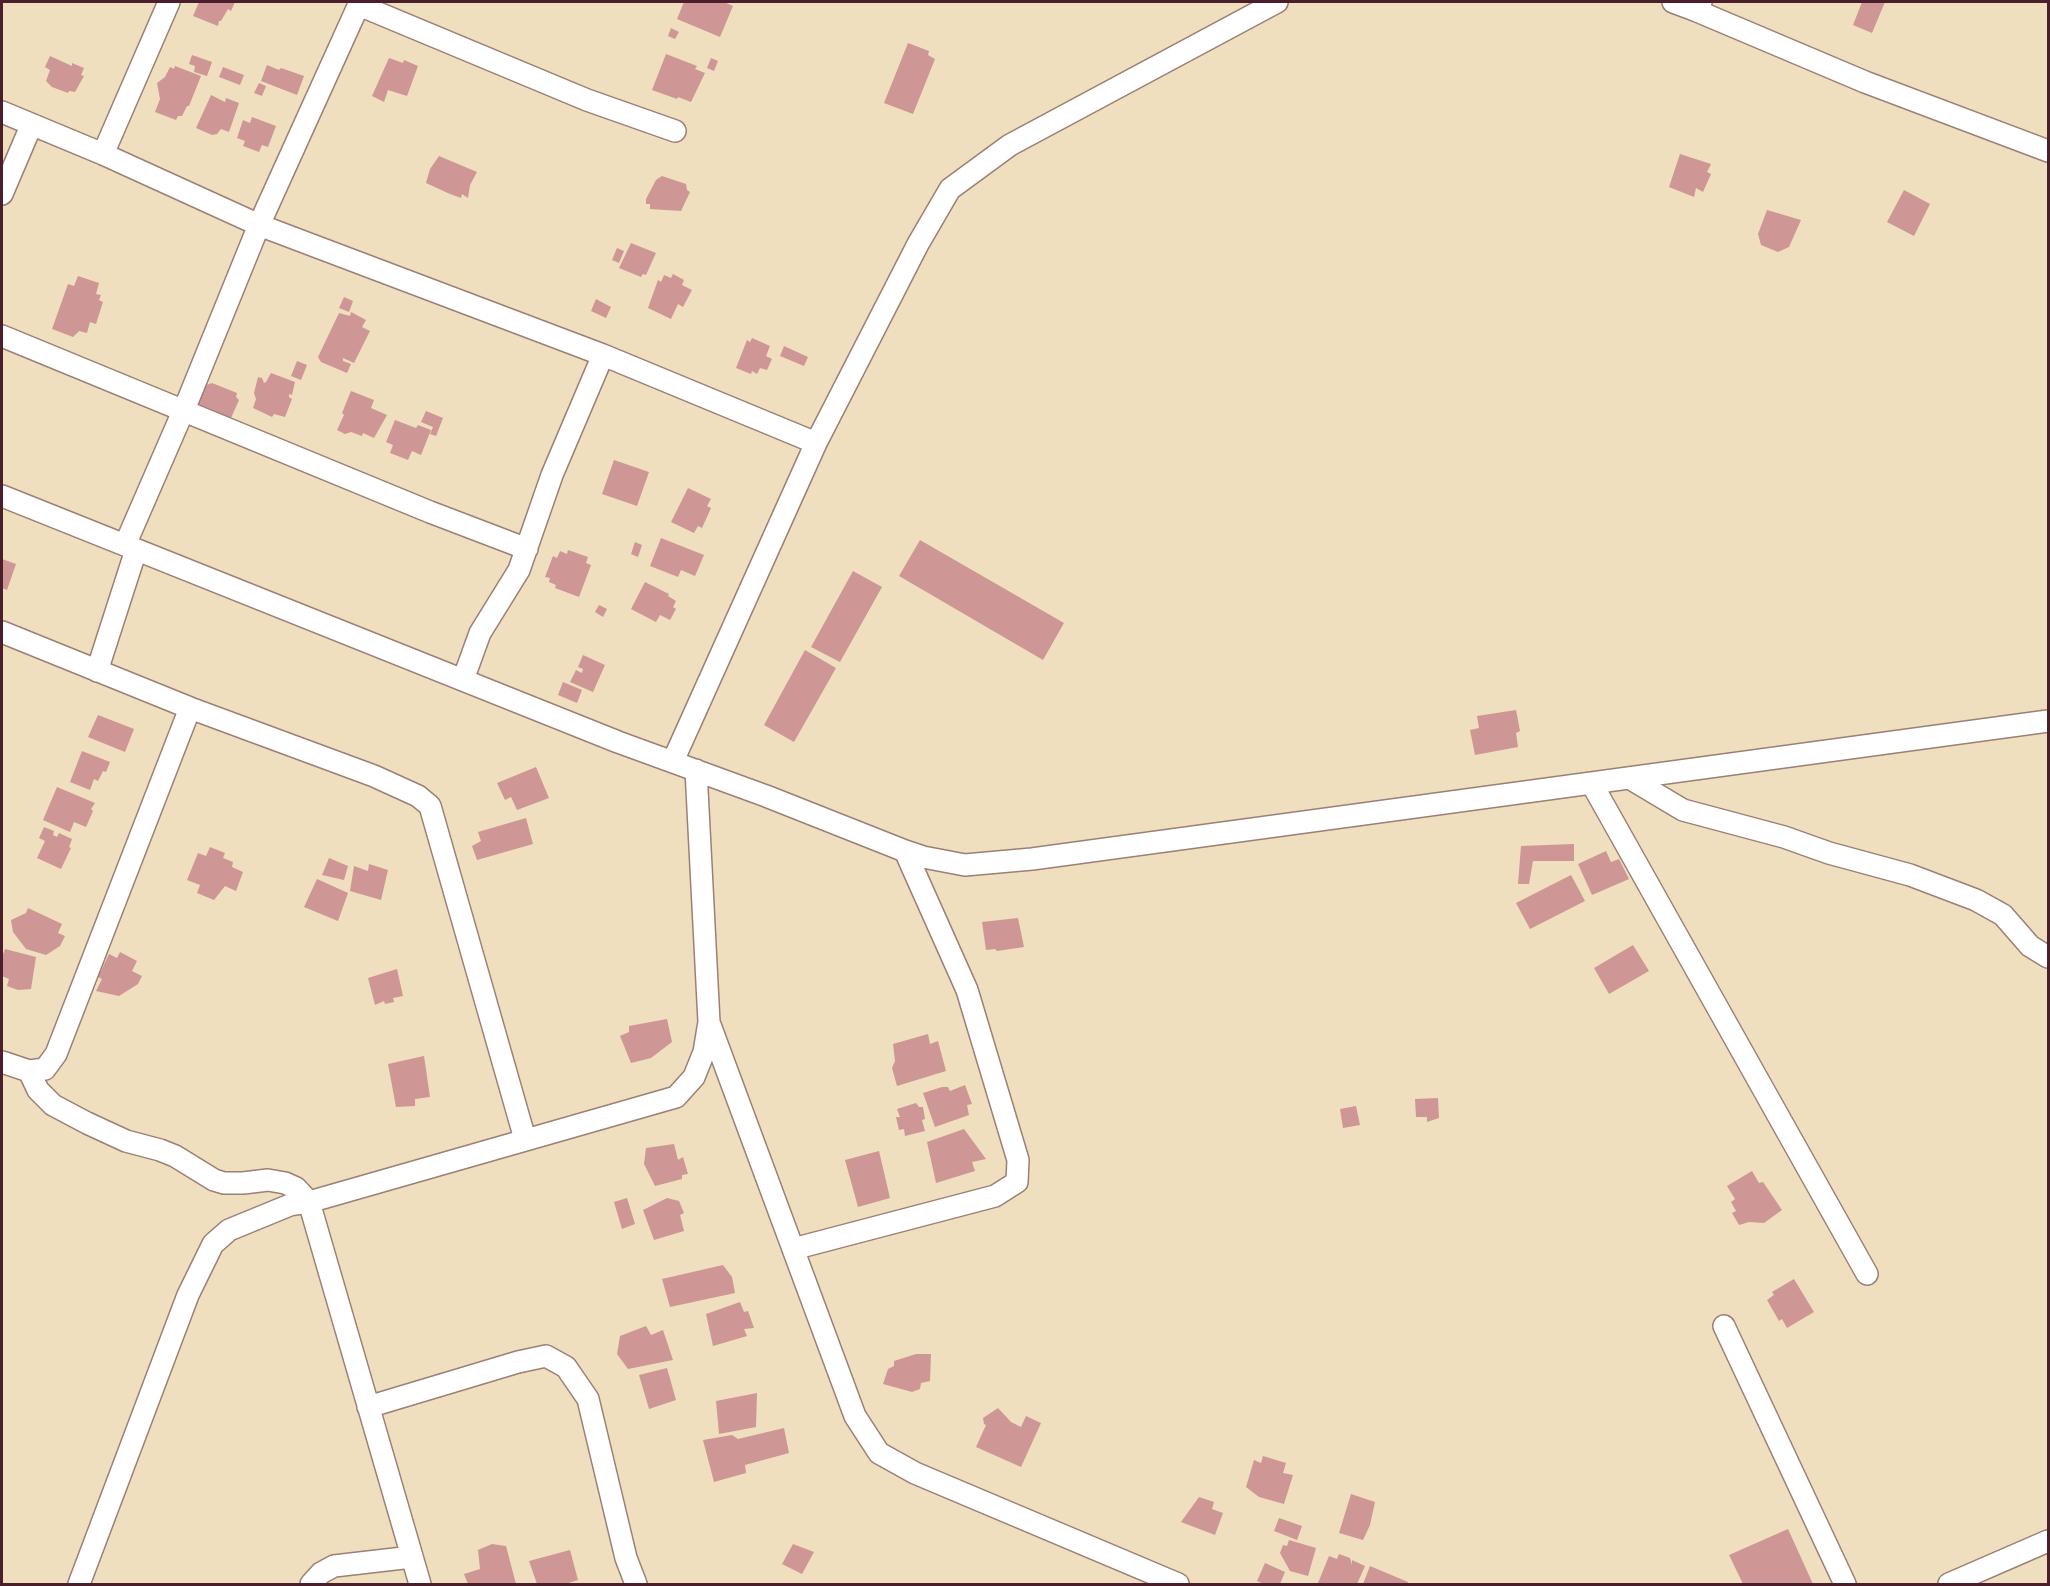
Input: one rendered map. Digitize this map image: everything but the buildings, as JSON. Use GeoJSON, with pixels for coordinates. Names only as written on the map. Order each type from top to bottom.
{"type":"FeatureCollection","features":[{"type":"Feature","properties":{"kind":"street"},"geometry":{"type":"LineString","coordinates":[[104,154],[169,2]]}},
{"type":"Feature","properties":{"kind":"street"},"geometry":{"type":"LineString","coordinates":[[673,761],[816,443],[918,244],[950,189],[1010,145],[1277,2]]}},
{"type":"Feature","properties":{"kind":"street"},"geometry":{"type":"LineString","coordinates":[[1672,2],[1699,6],[1864,82],[2049,151]]}},
{"type":"Feature","properties":{"kind":"street"},"geometry":{"type":"LineString","coordinates":[[97,670],[130,548],[259,225],[359,3],[587,100],[675,131]]}},
{"type":"Feature","properties":{"kind":"street"},"geometry":{"type":"LineString","coordinates":[[2,112],[31,126],[104,154],[259,225],[603,355],[816,443]]}},
{"type":"Feature","properties":{"kind":"street"},"geometry":{"type":"LineString","coordinates":[[2,194],[31,126]]}},
{"type":"Feature","properties":{"kind":"street"},"geometry":{"type":"LineString","coordinates":[[2,336],[430,512],[527,549]]}},
{"type":"Feature","properties":{"kind":"street"},"geometry":{"type":"LineString","coordinates":[[463,680],[480,633],[519,570],[552,475],[603,355]]}},
{"type":"Feature","properties":{"kind":"street"},"geometry":{"type":"LineString","coordinates":[[2,496],[618,742],[905,851],[965,865],[1032,859],[2049,721]]}},
{"type":"Feature","properties":{"kind":"street"},"geometry":{"type":"LineString","coordinates":[[2,632],[190,708],[374,776],[418,796],[430,806],[525,1139]]}},
{"type":"Feature","properties":{"kind":"street"},"geometry":{"type":"LineString","coordinates":[[2,1062],[28,1071],[45,1069],[56,1054],[190,708]]}},
{"type":"Feature","properties":{"kind":"street"},"geometry":{"type":"LineString","coordinates":[[79,1584],[188,1295],[213,1244],[229,1230],[290,1205],[309,1202],[676,1097],[694,1077],[704,1052],[709,1022],[696,770]]}},
{"type":"Feature","properties":{"kind":"street"},"geometry":{"type":"LineString","coordinates":[[1631,779],[1683,810],[1784,837],[1829,853],[1910,875],[1976,900],[2003,915],[2030,946],[2049,957]]}},
{"type":"Feature","properties":{"kind":"street"},"geometry":{"type":"LineString","coordinates":[[1592,784],[1868,1274]]}},
{"type":"Feature","properties":{"kind":"street"},"geometry":{"type":"LineString","coordinates":[[793,1249],[995,1196],[1017,1182],[1018,1160],[967,990],[905,851]]}},
{"type":"Feature","properties":{"kind":"street"},"geometry":{"type":"LineString","coordinates":[[709,1022],[855,1416],[879,1453],[915,1473],[1178,1584]]}},
{"type":"Feature","properties":{"kind":"street"},"geometry":{"type":"LineString","coordinates":[[28,1071],[38,1090],[53,1105],[87,1123],[126,1141],[175,1156],[214,1180],[243,1184],[268,1180],[285,1183],[296,1188],[309,1202],[420,1584]]}},
{"type":"Feature","properties":{"kind":"street"},"geometry":{"type":"LineString","coordinates":[[1724,1326],[1845,1584]]}},
{"type":"Feature","properties":{"kind":"street"},"geometry":{"type":"LineString","coordinates":[[368,1407],[518,1362],[546,1356],[566,1367],[588,1399],[626,1558],[636,1584]]}},
{"type":"Feature","properties":{"kind":"street"},"geometry":{"type":"LineString","coordinates":[[1949,1584],[2049,1541]]}},
{"type":"Feature","properties":{"kind":"street"},"geometry":{"type":"LineString","coordinates":[[311,1584],[321,1573],[334,1566],[412,1557]]}}]}
